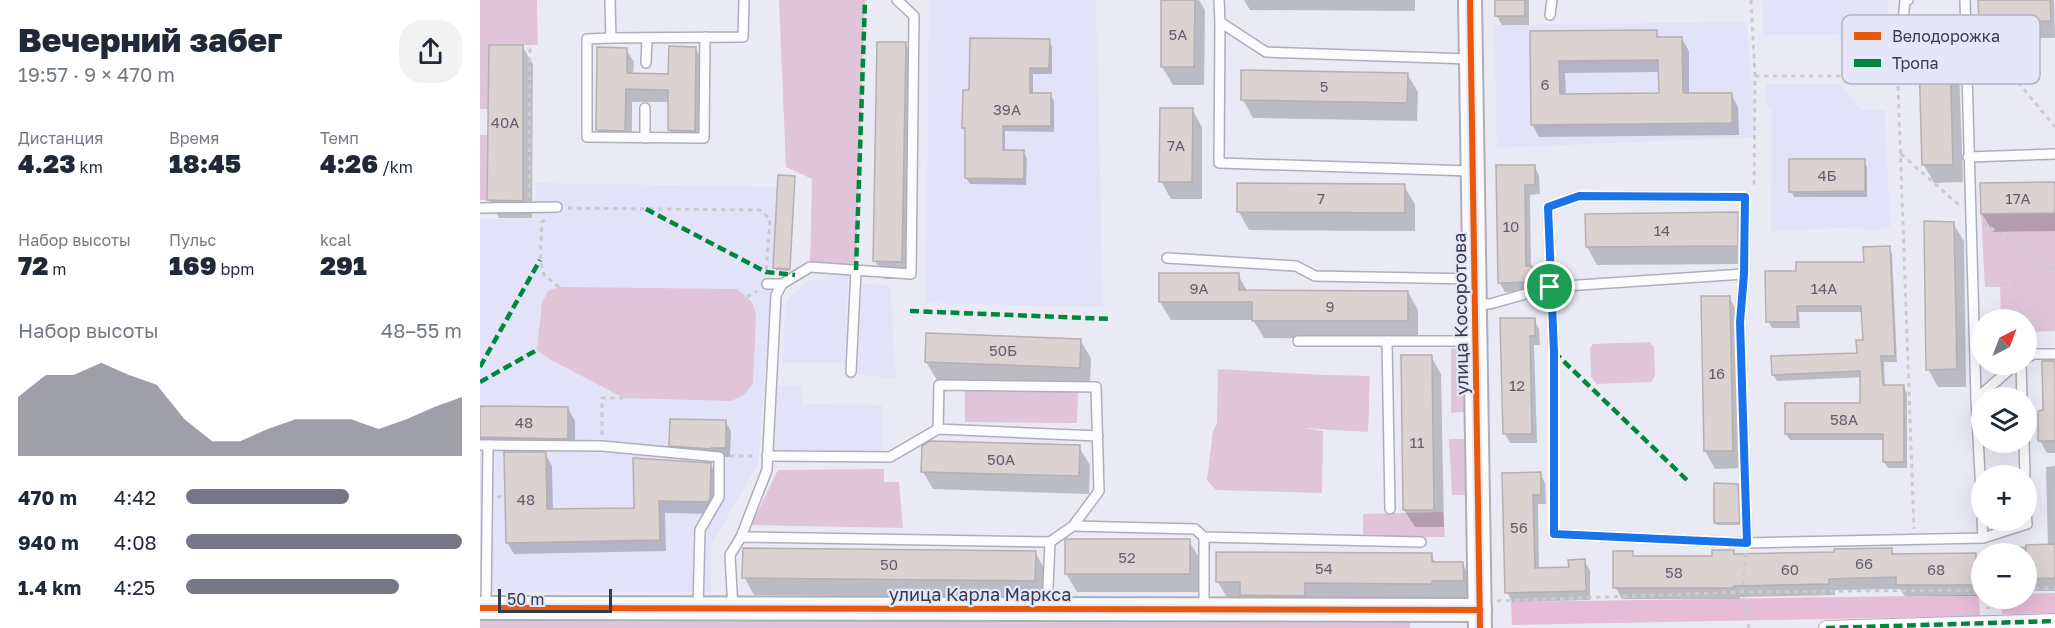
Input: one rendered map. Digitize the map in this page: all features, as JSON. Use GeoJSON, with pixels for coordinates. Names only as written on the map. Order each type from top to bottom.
{"type":"FeatureCollection","features":[{"type":"Feature","properties":{"kind":"street","name":"улица Косоротова"},"geometry":{"type":"LineString","coordinates":[[1470,0],[1474,304],[1485,613]]}},
{"type":"Feature","properties":{"kind":"street","name":"улица Карла Маркса"},"geometry":{"type":"LineString","coordinates":[[483,608],[1204,609],[1485,613]]}},
{"type":"Feature","properties":{"kind":"street"},"geometry":{"type":"LineString","coordinates":[[1826,628],[2055,621]]}},
{"type":"Feature","properties":{"kind":"lane"},"geometry":{"type":"LineString","coordinates":[[610,0],[611,38]]}},
{"type":"Feature","properties":{"kind":"lane"},"geometry":{"type":"LineString","coordinates":[[705,37],[704,138],[587,137],[588,39],[611,38],[705,37],[743,37],[744,0]]}},
{"type":"Feature","properties":{"kind":"lane"},"geometry":{"type":"LineString","coordinates":[[733,609],[730,555],[741,537],[767,470],[776,295],[782,284],[810,267],[910,274],[914,16],[897,0]]}},
{"type":"Feature","properties":{"kind":"lane"},"geometry":{"type":"LineString","coordinates":[[1219,0],[1219,163],[1473,171]]}},
{"type":"Feature","properties":{"kind":"lane"},"geometry":{"type":"LineString","coordinates":[[1550,15],[1551,0]]}},
{"type":"Feature","properties":{"kind":"lane"},"geometry":{"type":"LineString","coordinates":[[1903,15],[1905,1],[1908,0]]}},
{"type":"Feature","properties":{"kind":"lane"},"geometry":{"type":"LineString","coordinates":[[1220,22],[1266,52],[1472,60]]}},
{"type":"Feature","properties":{"kind":"lane"},"geometry":{"type":"LineString","coordinates":[[646,63],[647,38]]}},
{"type":"Feature","properties":{"kind":"lane"},"geometry":{"type":"LineString","coordinates":[[1966,84],[1976,387]]}},
{"type":"Feature","properties":{"kind":"lane"},"geometry":{"type":"LineString","coordinates":[[645,108],[645,138]]}},
{"type":"Feature","properties":{"kind":"lane"},"geometry":{"type":"LineString","coordinates":[[1968,157],[2055,154]]}},
{"type":"Feature","properties":{"kind":"lane"},"geometry":{"type":"LineString","coordinates":[[1747,543],[1740,322],[1744,274],[1745,197],[1579,196],[1548,207],[1554,352],[1554,534],[1747,543],[1983,538],[2005,531]]}},
{"type":"Feature","properties":{"kind":"lane"},"geometry":{"type":"LineString","coordinates":[[480,208],[557,207]]}},
{"type":"Feature","properties":{"kind":"lane"},"geometry":{"type":"LineString","coordinates":[[1167,258],[1296,266],[1315,276],[1474,279]]}},
{"type":"Feature","properties":{"kind":"lane"},"geometry":{"type":"LineString","coordinates":[[851,372],[856,270]]}},
{"type":"Feature","properties":{"kind":"lane"},"geometry":{"type":"LineString","coordinates":[[1474,304],[1490,304],[1550,287],[1744,274]]}},
{"type":"Feature","properties":{"kind":"lane"},"geometry":{"type":"LineString","coordinates":[[767,284],[782,284]]}},
{"type":"Feature","properties":{"kind":"lane"},"geometry":{"type":"LineString","coordinates":[[1298,341],[1475,341]]}},
{"type":"Feature","properties":{"kind":"lane"},"geometry":{"type":"LineString","coordinates":[[1387,341],[1390,509]]}},
{"type":"Feature","properties":{"kind":"lane"},"geometry":{"type":"LineString","coordinates":[[2037,354],[2055,354]]}},
{"type":"Feature","properties":{"kind":"lane"},"geometry":{"type":"LineString","coordinates":[[1990,387],[2003,375]]}},
{"type":"Feature","properties":{"kind":"lane"},"geometry":{"type":"LineString","coordinates":[[741,537],[1050,542],[1073,526],[1099,490],[1096,387],[939,385],[938,429]]}},
{"type":"Feature","properties":{"kind":"lane"},"geometry":{"type":"LineString","coordinates":[[767,456],[890,457],[938,429],[1098,436]]}},
{"type":"Feature","properties":{"kind":"lane"},"geometry":{"type":"LineString","coordinates":[[483,608],[484,445],[602,446],[719,456],[719,497],[700,530],[698,609]]}},
{"type":"Feature","properties":{"kind":"lane"},"geometry":{"type":"LineString","coordinates":[[1073,526],[1195,529],[1204,537],[1421,542]]}},
{"type":"Feature","properties":{"kind":"lane"},"geometry":{"type":"LineString","coordinates":[[1983,531],[1983,538]]}},
{"type":"Feature","properties":{"kind":"lane"},"geometry":{"type":"LineString","coordinates":[[1204,537],[1204,609]]}},
{"type":"Feature","properties":{"kind":"lane"},"geometry":{"type":"LineString","coordinates":[[1047,609],[1050,542]]}},
{"type":"Feature","properties":{"kind":"path"},"geometry":{"type":"LineString","coordinates":[[1752,0],[1755,76],[1754,192]]}},
{"type":"Feature","properties":{"kind":"path"},"geometry":{"type":"LineString","coordinates":[[529,208],[530,34]]}},
{"type":"Feature","properties":{"kind":"path"},"geometry":{"type":"LineString","coordinates":[[1755,76],[1842,76]]}},
{"type":"Feature","properties":{"kind":"path"},"geometry":{"type":"LineString","coordinates":[[1897,84],[1914,539]]}},
{"type":"Feature","properties":{"kind":"path"},"geometry":{"type":"LineString","coordinates":[[2019,84],[2055,127]]}},
{"type":"Feature","properties":{"kind":"path"},"geometry":{"type":"LineString","coordinates":[[559,287],[544,275],[540,260],[542,222],[557,207],[760,210],[770,219],[767,284],[747,297]]}},
{"type":"Feature","properties":{"kind":"path"},"geometry":{"type":"LineString","coordinates":[[1972,283],[2055,285]]}},
{"type":"Feature","properties":{"kind":"path"},"geometry":{"type":"LineString","coordinates":[[602,446],[602,398],[624,398]]}},
{"type":"Feature","properties":{"kind":"path"},"geometry":{"type":"LineString","coordinates":[[740,456],[767,456]]}},
{"type":"Feature","properties":{"kind":"path"},"geometry":{"type":"LineString","coordinates":[[1747,543],[1742,592],[1749,628]]}},
{"type":"Feature","properties":{"kind":"path"},"geometry":{"type":"LineString","coordinates":[[2037,589],[2055,588]]}},
{"type":"Feature","properties":{"kind":"path"},"geometry":{"type":"LineString","coordinates":[[1485,613],[1742,592],[1971,590]]}},
{"type":"Feature","properties":{"kind":"shaded area"},"geometry":{"type":"Polygon","coordinates":[[[480,0],[537,0],[538,45],[489,45],[489,109],[480,109],[480,0]]]}},
{"type":"Feature","properties":{"kind":"shaded area"},"geometry":{"type":"Polygon","coordinates":[[[779,0],[865,0],[856,270],[810,267],[812,179],[786,167],[779,0]]]}},
{"type":"Feature","properties":{"kind":"shaded area"},"geometry":{"type":"Polygon","coordinates":[[[929,0],[1096,0],[1103,307],[926,303],[929,0]]]}},
{"type":"Feature","properties":{"kind":"shaded area"},"geometry":{"type":"Polygon","coordinates":[[[1762,0],[1888,0],[1888,15],[1842,15],[1842,34],[1763,35],[1762,0]]]}},
{"type":"Feature","properties":{"kind":"shaded area"},"geometry":{"type":"Polygon","coordinates":[[[1747,22],[1756,137],[1497,148],[1494,25],[1747,22]]]}},
{"type":"Feature","properties":{"kind":"shaded area"},"geometry":{"type":"Polygon","coordinates":[[[1766,84],[1840,84],[1861,110],[1885,110],[1890,227],[1868,231],[1862,227],[1771,231],[1772,109],[1766,103],[1766,84]]]}},
{"type":"Feature","properties":{"kind":"shaded area"},"geometry":{"type":"Polygon","coordinates":[[[480,135],[487,135],[487,200],[480,200],[480,135]]]}},
{"type":"Feature","properties":{"kind":"shaded area"},"geometry":{"type":"Polygon","coordinates":[[[536,183],[777,187],[758,464],[711,545],[711,592],[480,592],[480,219],[535,219],[536,183]]]}},
{"type":"Feature","properties":{"kind":"shaded area"},"geometry":{"type":"Polygon","coordinates":[[[2055,213],[2055,331],[2037,332],[2037,309],[2001,309],[2000,287],[1985,287],[1981,214],[2055,213]]]}},
{"type":"Feature","properties":{"kind":"shaded area"},"geometry":{"type":"Polygon","coordinates":[[[825,272],[848,275],[845,363],[782,363],[786,300],[810,280],[824,281],[825,272]]]}},
{"type":"Feature","properties":{"kind":"shaded area"},"geometry":{"type":"Polygon","coordinates":[[[859,283],[890,286],[896,379],[858,374],[859,283]]]}},
{"type":"Feature","properties":{"kind":"shaded area"},"geometry":{"type":"Polygon","coordinates":[[[559,287],[737,289],[752,302],[756,315],[753,383],[744,395],[731,401],[624,398],[551,360],[537,350],[542,303],[548,291],[559,287]]]}},
{"type":"Feature","properties":{"kind":"shaded area"},"geometry":{"type":"Polygon","coordinates":[[[1649,342],[1654,347],[1655,376],[1651,382],[1597,384],[1591,377],[1590,348],[1593,344],[1649,342]]]}},
{"type":"Feature","properties":{"kind":"shaded area"},"geometry":{"type":"Polygon","coordinates":[[[1463,348],[1464,412],[1451,413],[1451,349],[1463,348]]]}},
{"type":"Feature","properties":{"kind":"shaded area"},"geometry":{"type":"Polygon","coordinates":[[[1218,369],[1370,376],[1368,432],[1304,428],[1323,431],[1322,493],[1216,490],[1207,480],[1213,431],[1217,423],[1218,369]]]}},
{"type":"Feature","properties":{"kind":"shaded area"},"geometry":{"type":"Polygon","coordinates":[[[777,385],[801,386],[802,404],[882,405],[882,452],[775,450],[777,385]]]}},
{"type":"Feature","properties":{"kind":"shaded area"},"geometry":{"type":"Polygon","coordinates":[[[965,389],[1078,391],[1077,423],[965,422],[965,389]]]}},
{"type":"Feature","properties":{"kind":"shaded area"},"geometry":{"type":"Polygon","coordinates":[[[1449,439],[1464,439],[1466,495],[1452,495],[1449,439]]]}},
{"type":"Feature","properties":{"kind":"shaded area"},"geometry":{"type":"Polygon","coordinates":[[[884,469],[884,482],[899,482],[903,528],[751,525],[778,470],[884,469]]]}},
{"type":"Feature","properties":{"kind":"shaded area"},"geometry":{"type":"Polygon","coordinates":[[[1443,512],[1445,537],[1363,537],[1363,514],[1443,512]]]}},
{"type":"Feature","properties":{"kind":"shaded area"},"geometry":{"type":"Polygon","coordinates":[[[2055,593],[2055,613],[2002,614],[2002,609],[2037,609],[2037,594],[2055,593]]]}},
{"type":"Feature","properties":{"kind":"shaded area"},"geometry":{"type":"Polygon","coordinates":[[[1971,595],[1971,609],[1980,609],[1980,616],[1512,625],[1511,602],[1971,595]]]}},
{"type":"Feature","properties":{"kind":"shaded area"},"geometry":{"type":"Polygon","coordinates":[[[480,619],[1410,620],[1410,628],[480,628],[480,619]]]}},
{"type":"Feature","properties":{"kind":"building"},"geometry":{"type":"Polygon","coordinates":[[[1161,0],[1195,0],[1194,67],[1161,67],[1161,0]]]}},
{"type":"Feature","properties":{"kind":"building"},"geometry":{"type":"Polygon","coordinates":[[[1495,0],[1525,0],[1525,16],[1495,16],[1495,0]]]}},
{"type":"Feature","properties":{"kind":"building"},"geometry":{"type":"Polygon","coordinates":[[[1978,0],[2050,0],[2051,21],[2040,21],[2040,15],[1979,15],[1978,0]]]}},
{"type":"Feature","properties":{"kind":"building"},"geometry":{"type":"Polygon","coordinates":[[[1657,30],[1657,37],[1682,37],[1683,93],[1732,93],[1732,123],[1531,125],[1530,31],[1657,30]],[[1658,60],[1559,61],[1560,94],[1659,93],[1658,60]]]}},
{"type":"Feature","properties":{"kind":"building"},"geometry":{"type":"Polygon","coordinates":[[[970,38],[1050,39],[1049,68],[1030,68],[1030,93],[1051,93],[1051,126],[1003,126],[1003,150],[1024,150],[1024,179],[965,178],[965,128],[962,128],[963,90],[969,90],[970,38]]]}},
{"type":"Feature","properties":{"kind":"building"},"geometry":{"type":"Polygon","coordinates":[[[877,42],[906,42],[902,262],[873,261],[877,42]]]}},
{"type":"Feature","properties":{"kind":"building"},"geometry":{"type":"Polygon","coordinates":[[[489,45],[523,45],[523,201],[487,200],[489,45]]]}},
{"type":"Feature","properties":{"kind":"building"},"geometry":{"type":"Polygon","coordinates":[[[669,46],[696,47],[695,131],[668,130],[668,90],[626,89],[625,131],[596,130],[597,47],[627,48],[627,73],[668,74],[669,46]]]}},
{"type":"Feature","properties":{"kind":"building"},"geometry":{"type":"Polygon","coordinates":[[[1241,70],[1408,73],[1407,103],[1241,100],[1241,70]]]}},
{"type":"Feature","properties":{"kind":"building"},"geometry":{"type":"Polygon","coordinates":[[[1920,84],[1951,84],[1953,165],[1922,165],[1920,84]]]}},
{"type":"Feature","properties":{"kind":"building"},"geometry":{"type":"Polygon","coordinates":[[[1160,108],[1193,108],[1192,182],[1159,182],[1160,108]]]}},
{"type":"Feature","properties":{"kind":"building"},"geometry":{"type":"Polygon","coordinates":[[[1789,159],[1865,159],[1865,191],[1789,192],[1789,159]]]}},
{"type":"Feature","properties":{"kind":"building"},"geometry":{"type":"Polygon","coordinates":[[[1496,165],[1535,165],[1535,185],[1525,185],[1526,266],[1532,266],[1533,282],[1498,283],[1496,165]]]}},
{"type":"Feature","properties":{"kind":"building"},"geometry":{"type":"Polygon","coordinates":[[[778,175],[795,176],[790,269],[773,268],[778,175]]]}},
{"type":"Feature","properties":{"kind":"building"},"geometry":{"type":"Polygon","coordinates":[[[2055,182],[2055,213],[1981,214],[1980,183],[2055,182]]]}},
{"type":"Feature","properties":{"kind":"building"},"geometry":{"type":"Polygon","coordinates":[[[1237,183],[1405,184],[1405,213],[1237,212],[1237,183]]]}},
{"type":"Feature","properties":{"kind":"building"},"geometry":{"type":"Polygon","coordinates":[[[1738,212],[1738,246],[1586,247],[1585,214],[1738,212]]]}},
{"type":"Feature","properties":{"kind":"building"},"geometry":{"type":"Polygon","coordinates":[[[1924,221],[1954,222],[1957,369],[1926,370],[1924,221]]]}},
{"type":"Feature","properties":{"kind":"building"},"geometry":{"type":"Polygon","coordinates":[[[1890,246],[1895,356],[1881,356],[1883,385],[1904,385],[1904,462],[1883,462],[1883,434],[1785,434],[1785,403],[1860,403],[1860,371],[1772,375],[1771,356],[1857,353],[1856,340],[1863,340],[1861,306],[1797,306],[1797,322],[1766,322],[1765,271],[1796,271],[1796,262],[1864,262],[1863,247],[1890,246]]]}},
{"type":"Feature","properties":{"kind":"building"},"geometry":{"type":"Polygon","coordinates":[[[1159,273],[1239,273],[1239,290],[1408,291],[1408,321],[1252,321],[1252,302],[1159,302],[1159,273]]]}},
{"type":"Feature","properties":{"kind":"building"},"geometry":{"type":"Polygon","coordinates":[[[1701,296],[1730,296],[1733,451],[1704,451],[1701,296]]]}},
{"type":"Feature","properties":{"kind":"building"},"geometry":{"type":"Polygon","coordinates":[[[1500,318],[1535,318],[1535,336],[1530,336],[1532,434],[1503,434],[1500,318]]]}},
{"type":"Feature","properties":{"kind":"building"},"geometry":{"type":"Polygon","coordinates":[[[926,333],[1081,339],[1080,368],[925,362],[926,333]]]}},
{"type":"Feature","properties":{"kind":"building"},"geometry":{"type":"Polygon","coordinates":[[[1401,355],[1432,355],[1434,510],[1403,510],[1401,355]]]}},
{"type":"Feature","properties":{"kind":"building"},"geometry":{"type":"Polygon","coordinates":[[[2042,361],[2055,361],[2055,441],[2038,441],[2038,411],[2043,410],[2042,361]]]}},
{"type":"Feature","properties":{"kind":"building"},"geometry":{"type":"Polygon","coordinates":[[[480,406],[568,407],[568,439],[480,437],[480,406]]]}},
{"type":"Feature","properties":{"kind":"building"},"geometry":{"type":"Polygon","coordinates":[[[670,419],[726,420],[726,448],[669,446],[670,419]]]}},
{"type":"Feature","properties":{"kind":"building"},"geometry":{"type":"Polygon","coordinates":[[[930,441],[1080,445],[1079,476],[921,472],[922,446],[930,441]]]}},
{"type":"Feature","properties":{"kind":"building"},"geometry":{"type":"Polygon","coordinates":[[[504,452],[546,452],[547,509],[634,508],[633,458],[711,463],[710,499],[708,502],[659,501],[660,540],[506,543],[504,452]]]}},
{"type":"Feature","properties":{"kind":"building"},"geometry":{"type":"Polygon","coordinates":[[[1541,472],[1541,495],[1533,495],[1535,568],[1569,567],[1568,560],[1585,559],[1586,591],[1505,593],[1502,473],[1541,472]]]}},
{"type":"Feature","properties":{"kind":"building"},"geometry":{"type":"Polygon","coordinates":[[[1714,483],[1738,484],[1740,523],[1714,523],[1714,483]]]}},
{"type":"Feature","properties":{"kind":"building"},"geometry":{"type":"Polygon","coordinates":[[[1066,539],[1190,539],[1190,574],[1065,574],[1066,539]]]}},
{"type":"Feature","properties":{"kind":"building"},"geometry":{"type":"Polygon","coordinates":[[[2055,544],[2055,578],[2037,579],[2037,545],[2055,544]]]}},
{"type":"Feature","properties":{"kind":"building"},"geometry":{"type":"Polygon","coordinates":[[[743,548],[1036,551],[1035,581],[742,578],[743,548]]]}},
{"type":"Feature","properties":{"kind":"building"},"geometry":{"type":"Polygon","coordinates":[[[1892,548],[1892,554],[1971,553],[1971,585],[1896,585],[1896,577],[1829,579],[1829,584],[1734,586],[1734,588],[1613,588],[1613,551],[1633,551],[1633,556],[1712,556],[1712,550],[1734,550],[1734,554],[1834,552],[1834,549],[1892,548]]]}},
{"type":"Feature","properties":{"kind":"building"},"geometry":{"type":"Polygon","coordinates":[[[1216,552],[1432,553],[1432,562],[1463,562],[1464,581],[1432,581],[1432,584],[1305,583],[1305,596],[1240,595],[1240,582],[1216,582],[1216,552]]]}},
{"type":"Feature","properties":{"kind":"marked path"},"geometry":{"type":"LineString","coordinates":[[856,270],[865,0]]}},
{"type":"Feature","properties":{"kind":"marked path"},"geometry":{"type":"LineString","coordinates":[[646,209],[766,272],[795,275]]}},
{"type":"Feature","properties":{"kind":"marked path"},"geometry":{"type":"LineString","coordinates":[[480,367],[540,260]]}},
{"type":"Feature","properties":{"kind":"marked path"},"geometry":{"type":"LineString","coordinates":[[910,311],[1112,319]]}},
{"type":"Feature","properties":{"kind":"marked path"},"geometry":{"type":"LineString","coordinates":[[480,382],[537,350]]}},
{"type":"Feature","properties":{"kind":"marked path"},"geometry":{"type":"LineString","coordinates":[[1554,352],[1690,483]]}},
{"type":"Feature","properties":{"kind":"marked path"},"geometry":{"type":"LineString","coordinates":[[1826,628],[2055,621]]}},
{"type":"Feature","properties":{"kind":"cycle path"},"geometry":{"type":"LineString","coordinates":[[1470,0],[1480,628]]}},
{"type":"Feature","properties":{"kind":"cycle path"},"geometry":{"type":"LineString","coordinates":[[480,608],[1480,610]]}},
{"type":"Feature","properties":{"kind":"route"},"geometry":{"type":"LineString","coordinates":[[1579,196],[1745,197],[1744,274],[1740,322],[1747,543],[1554,534],[1554,352],[1550,287],[1548,207],[1579,196]]}}]}
